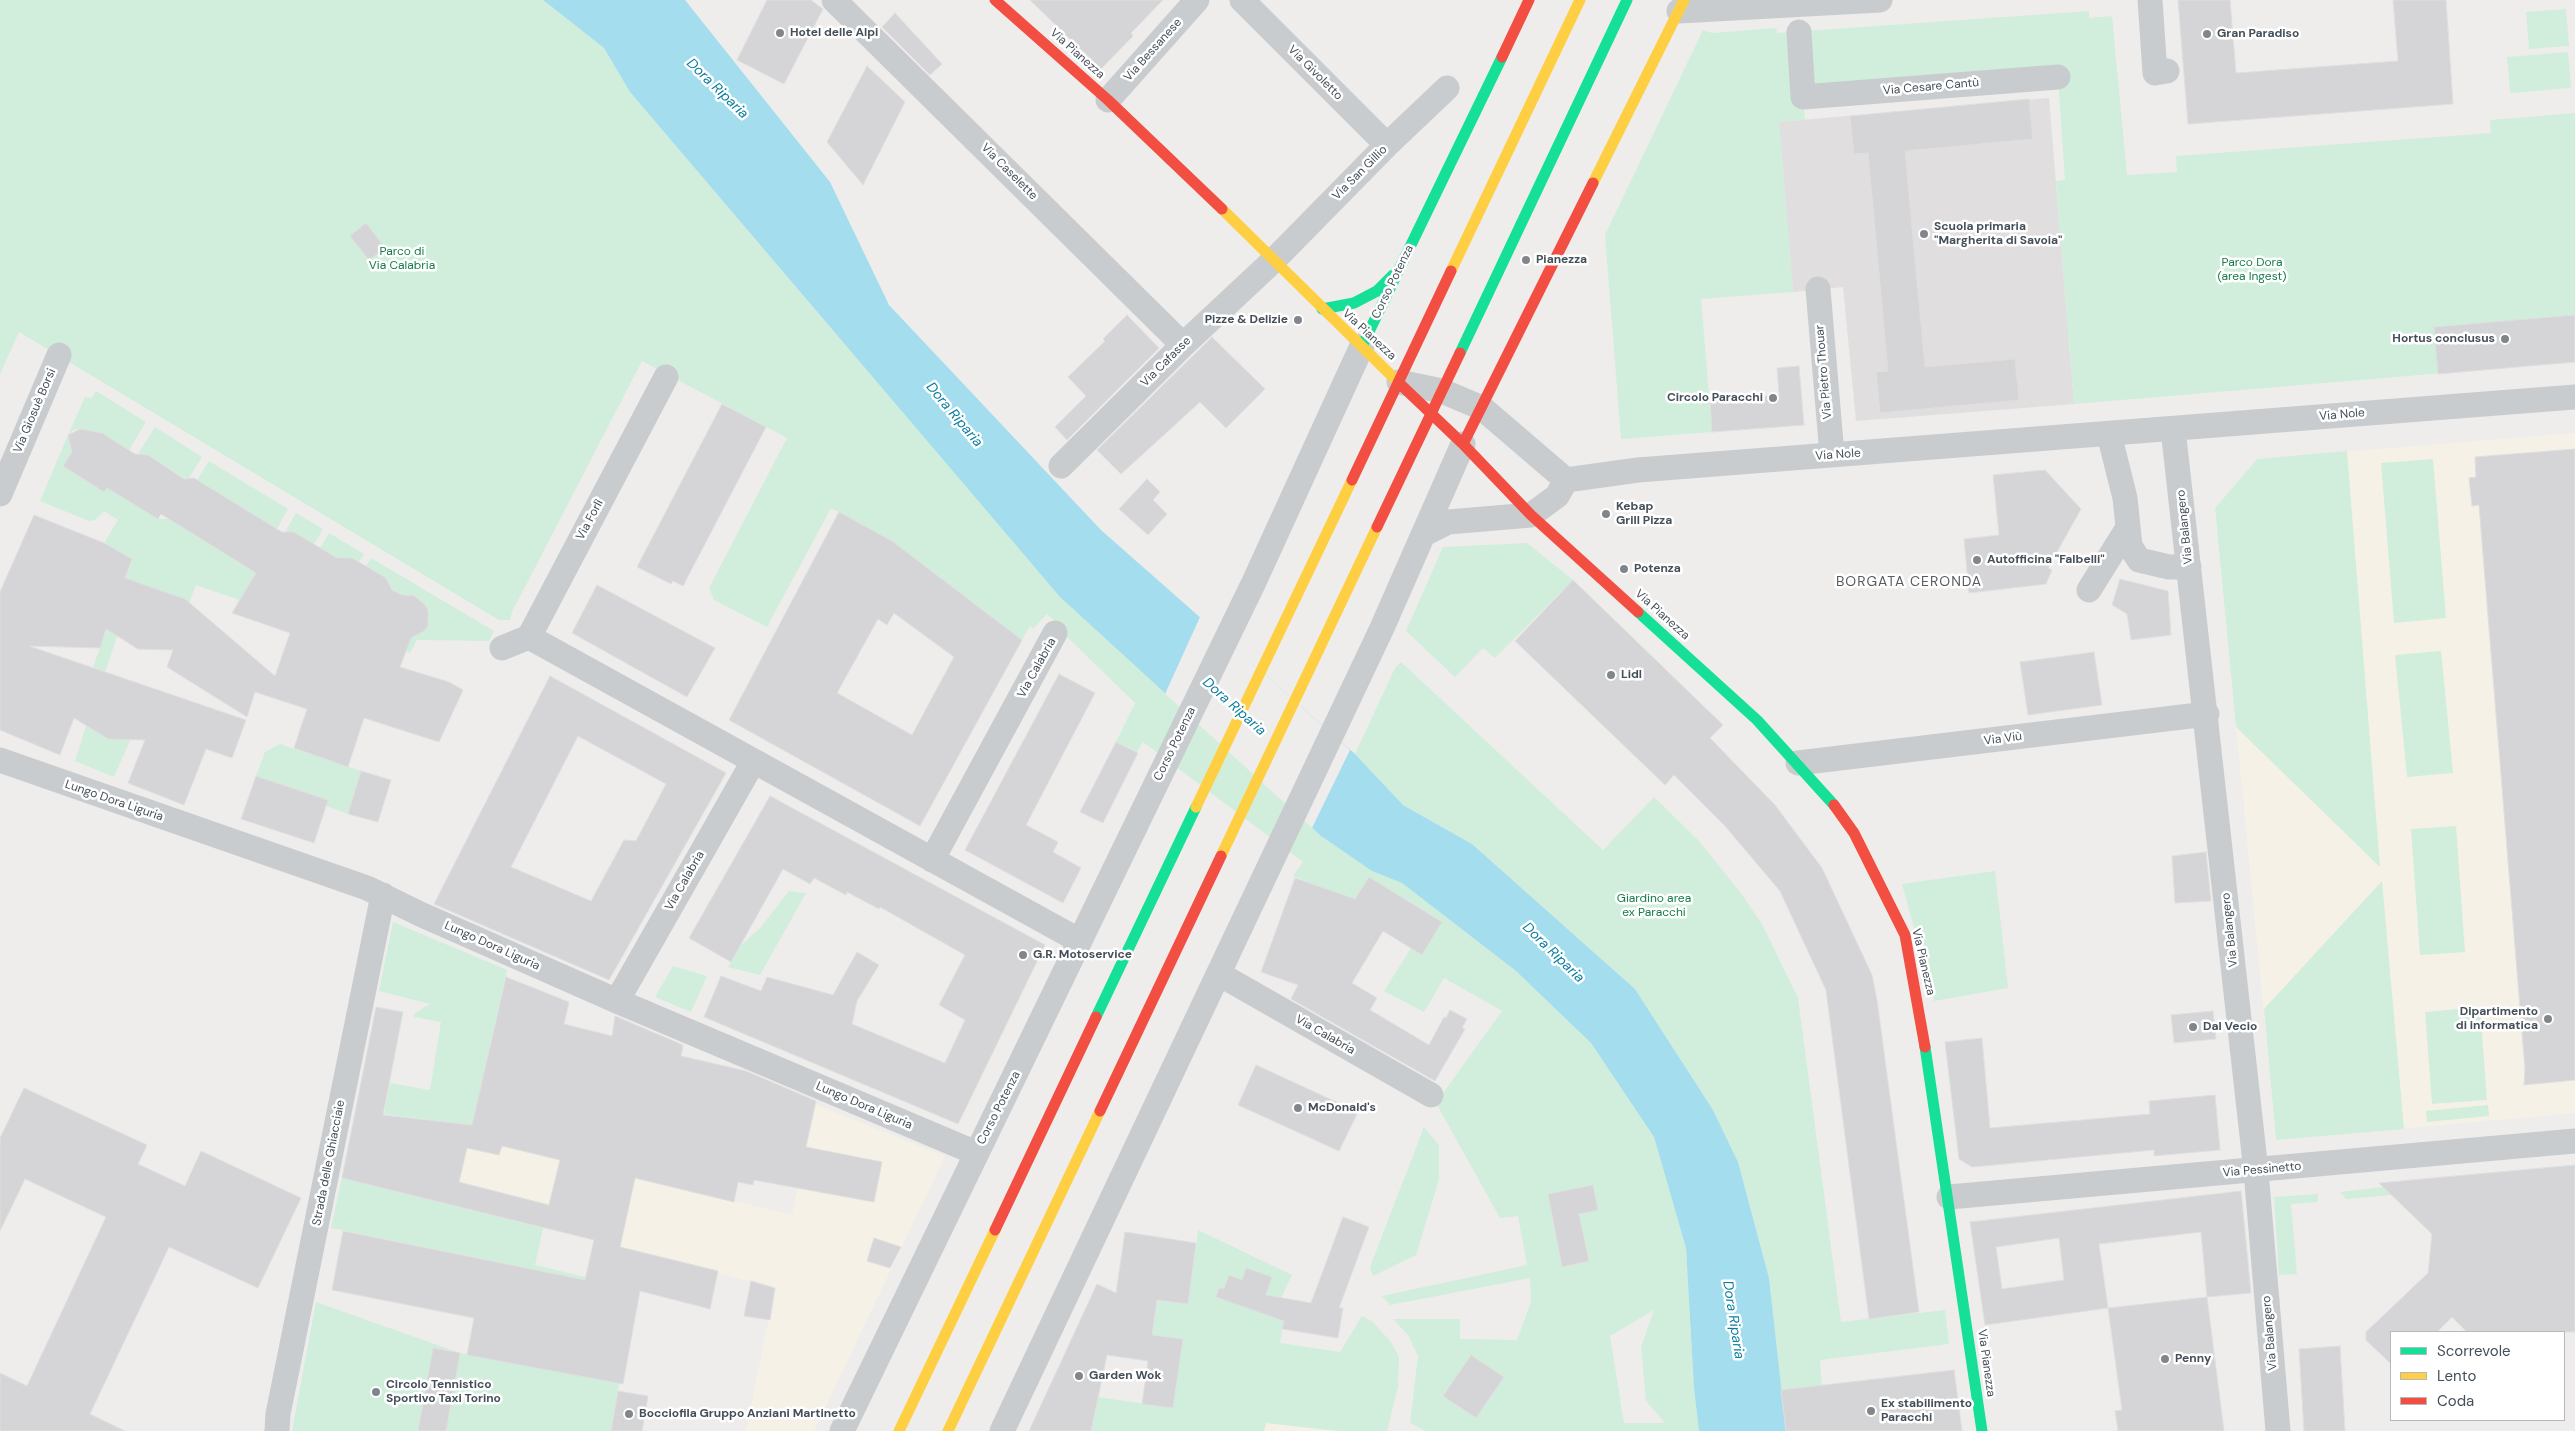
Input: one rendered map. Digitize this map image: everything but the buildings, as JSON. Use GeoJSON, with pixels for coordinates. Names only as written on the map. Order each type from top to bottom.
{"type":"FeatureCollection","features":[{"type":"Feature","properties":{"kind":"main road","name":"Via Pianezza"},"geometry":{"type":"LineString","coordinates":[[995,0],[1108,100],[1463,444],[1531,515],[1757,720],[1832,802],[1854,833],[1878,875],[1905,935],[1912,964],[1949,1197],[1982,1431]]}},
{"type":"Feature","properties":{"kind":"main road","name":"Corso Potenza"},"geometry":{"type":"LineString","coordinates":[[1362,346],[1529,0]]}},
{"type":"Feature","properties":{"kind":"main road"},"geometry":{"type":"LineString","coordinates":[[899,1431],[1580,0]]}},
{"type":"Feature","properties":{"kind":"main road"},"geometry":{"type":"LineString","coordinates":[[948,1431],[1627,0]]}},
{"type":"Feature","properties":{"kind":"main road"},"geometry":{"type":"LineString","coordinates":[[1463,444],[1681,6]]}},
{"type":"Feature","properties":{"kind":"main road"},"geometry":{"type":"LineString","coordinates":[[1322,309],[1349,305],[1365,298],[1377,290],[1399,269]]}},
{"type":"Feature","properties":{"kind":"street","name":"Via Caselette"},"geometry":{"type":"LineString","coordinates":[[834,0],[1183,345]]}},
{"type":"Feature","properties":{"kind":"street","name":"Via Bessanese"},"geometry":{"type":"LineString","coordinates":[[1108,100],[1197,0]]}},
{"type":"Feature","properties":{"kind":"street","name":"Via Givoletto"},"geometry":{"type":"LineString","coordinates":[[1242,0],[1387,145]]}},
{"type":"Feature","properties":{"kind":"street"},"geometry":{"type":"LineString","coordinates":[[1681,6],[1880,0]]}},
{"type":"Feature","properties":{"kind":"street"},"geometry":{"type":"LineString","coordinates":[[2150,0],[2155,73],[2167,72]]}},
{"type":"Feature","properties":{"kind":"street","name":"Via Cesare Cantù"},"geometry":{"type":"LineString","coordinates":[[1799,32],[1803,98],[2058,77]]}},
{"type":"Feature","properties":{"kind":"street","name":"Via San Gillio"},"geometry":{"type":"LineString","coordinates":[[1274,260],[1387,145],[1447,88]]}},
{"type":"Feature","properties":{"kind":"street","name":"Via Cafasse"},"geometry":{"type":"LineString","coordinates":[[1061,466],[1183,345],[1274,260]]}},
{"type":"Feature","properties":{"kind":"street","name":"Via Pietro Thouar"},"geometry":{"type":"LineString","coordinates":[[1818,289],[1832,455]]}},
{"type":"Feature","properties":{"kind":"street","name":"Corso Potenza"},"geometry":{"type":"LineString","coordinates":[[842,1431],[976,1153],[1036,1035],[1254,582],[1362,346]]}},
{"type":"Feature","properties":{"kind":"street","name":"Via Giosuè Borsi"},"geometry":{"type":"LineString","coordinates":[[0,494],[59,355]]}},
{"type":"Feature","properties":{"kind":"street","name":"Via Forlì"},"geometry":{"type":"LineString","coordinates":[[529,637],[666,377]]}},
{"type":"Feature","properties":{"kind":"street"},"geometry":{"type":"LineString","coordinates":[[1399,382],[1442,391],[1482,408],[1566,480],[1557,496],[1531,515],[1448,522],[1424,534]]}},
{"type":"Feature","properties":{"kind":"street","name":"Via Nole"},"geometry":{"type":"LineString","coordinates":[[1566,480],[1638,470],[2575,397]]}},
{"type":"Feature","properties":{"kind":"street","name":"Via Balangero"},"geometry":{"type":"LineString","coordinates":[[2174,429],[2256,1171],[2278,1431]]}},
{"type":"Feature","properties":{"kind":"street"},"geometry":{"type":"LineString","coordinates":[[2110,434],[2125,498],[2130,546],[2139,560],[2169,567],[2189,567]]}},
{"type":"Feature","properties":{"kind":"street"},"geometry":{"type":"LineString","coordinates":[[1002,1431],[1370,655],[1463,444]]}},
{"type":"Feature","properties":{"kind":"street"},"geometry":{"type":"LineString","coordinates":[[2089,590],[2127,529]]}},
{"type":"Feature","properties":{"kind":"street","name":"Via Calabria"},"geometry":{"type":"LineString","coordinates":[[932,860],[1056,633]]}},
{"type":"Feature","properties":{"kind":"street"},"geometry":{"type":"LineString","coordinates":[[502,648],[529,637],[1080,941]]}},
{"type":"Feature","properties":{"kind":"street","name":"Via Viù"},"geometry":{"type":"LineString","coordinates":[[1798,763],[2207,714]]}},
{"type":"Feature","properties":{"kind":"street","name":"Lungo Dora Liguria"},"geometry":{"type":"LineString","coordinates":[[0,760],[383,895],[420,914],[617,1001],[976,1153]]}},
{"type":"Feature","properties":{"kind":"street","name":"Via Calabria"},"geometry":{"type":"LineString","coordinates":[[617,1001],[753,762]]}},
{"type":"Feature","properties":{"kind":"street","name":"Strada delle Ghiacciaie"},"geometry":{"type":"LineString","coordinates":[[277,1431],[278,1414],[383,895]]}},
{"type":"Feature","properties":{"kind":"street","name":"Via Calabria"},"geometry":{"type":"LineString","coordinates":[[1219,974],[1431,1095]]}},
{"type":"Feature","properties":{"kind":"street","name":"Via Pessinetto"},"geometry":{"type":"LineString","coordinates":[[1949,1197],[2575,1141]]}},
{"type":"Feature","properties":{"kind":"shaded area","name":"Scuola primaria \"Margherita di Savoia\""},"geometry":{"type":"Polygon","coordinates":[[[2049,98],[2074,404],[1856,421],[1843,287],[1793,292],[1779,122],[2049,98]]]}},
{"type":"Feature","properties":{"kind":"shaded area"},"geometry":{"type":"Polygon","coordinates":[[[2575,433],[2575,1113],[2276,1140],[2215,508],[2257,459],[2575,433]]]}},
{"type":"Feature","properties":{"kind":"shaded area"},"geometry":{"type":"Polygon","coordinates":[[[815,1104],[945,1156],[814,1431],[746,1431],[775,1288],[543,1228],[549,1205],[459,1182],[467,1149],[499,1155],[502,1146],[792,1215],[815,1104]]]}},
{"type":"Feature","properties":{"kind":"shaded area"},"geometry":{"type":"Polygon","coordinates":[[[1266,1423],[1339,1431],[1264,1431],[1266,1423]]]}},
{"type":"Feature","properties":{"kind":"green space","name":"Parco di Via Calabria"},"geometry":{"type":"Polygon","coordinates":[[[0,0],[543,0],[604,48],[630,92],[1060,597],[1321,836],[1372,871],[1402,883],[1516,971],[1591,1043],[1654,1137],[1686,1248],[1694,1388],[1699,1431],[1425,1431],[1410,1423],[1418,1356],[1408,1335],[1393,1319],[1460,1319],[1460,1339],[1517,1340],[1531,1302],[1530,1278],[1390,1305],[1382,1296],[1527,1265],[1518,1216],[1500,1218],[1436,1103],[1502,1011],[1444,978],[1424,1012],[1384,991],[1411,948],[1422,955],[1442,922],[1369,877],[1347,912],[1326,889],[1293,876],[1303,862],[1143,742],[1137,752],[1116,742],[1135,703],[1063,633],[1058,624],[1047,614],[1033,629],[1030,626],[1022,640],[892,541],[831,508],[767,627],[714,600],[709,588],[787,438],[642,361],[512,612],[510,620],[499,620],[19,332],[0,374],[0,0]],[[1593,1185],[1548,1194],[1562,1267],[1589,1261],[1579,1214],[1598,1210],[1593,1185]],[[1654,1310],[1610,1336],[1624,1423],[1665,1423],[1646,1401],[1641,1347],[1654,1310]],[[1471,1355],[1443,1396],[1476,1418],[1504,1377],[1471,1355]]]}},
{"type":"Feature","properties":{"kind":"green space"},"geometry":{"type":"Polygon","coordinates":[[[2566,9],[2569,46],[2529,49],[2526,12],[2566,9]]]}},
{"type":"Feature","properties":{"kind":"green space","name":"Parco Dora (area Ingest)"},"geometry":{"type":"Polygon","coordinates":[[[2089,11],[2089,18],[2112,16],[2127,175],[2177,172],[2176,156],[2491,133],[2490,120],[2575,113],[2575,362],[2074,404],[2056,181],[2065,180],[2058,78],[1803,98],[1805,120],[1779,122],[1793,292],[1701,299],[1712,432],[1621,439],[1605,235],[1703,30],[1712,33],[1776,28],[1777,33],[2089,11]]]}},
{"type":"Feature","properties":{"kind":"green space"},"geometry":{"type":"Polygon","coordinates":[[[2568,52],[2571,88],[2510,93],[2507,57],[2568,52]]]}},
{"type":"Feature","properties":{"kind":"green space"},"geometry":{"type":"Polygon","coordinates":[[[96,391],[146,422],[129,450],[102,433],[80,429],[73,430],[69,435],[73,451],[63,466],[104,492],[107,488],[158,519],[169,519],[256,573],[428,626],[428,610],[392,590],[386,578],[366,566],[371,558],[494,631],[489,641],[417,640],[410,653],[317,621],[295,619],[196,585],[185,613],[176,610],[180,597],[136,582],[105,672],[93,667],[132,559],[104,543],[118,520],[104,511],[95,520],[89,521],[40,501],[85,397],[92,398],[96,391]]]}},
{"type":"Feature","properties":{"kind":"green space"},"geometry":{"type":"Polygon","coordinates":[[[155,427],[202,457],[189,478],[184,478],[148,455],[138,454],[155,427]]]}},
{"type":"Feature","properties":{"kind":"green space"},"geometry":{"type":"Polygon","coordinates":[[[2347,451],[2380,867],[2236,727],[2215,508],[2257,459],[2347,451]]]}},
{"type":"Feature","properties":{"kind":"green space"},"geometry":{"type":"Polygon","coordinates":[[[2433,459],[2446,618],[2394,623],[2381,463],[2433,459]]]}},
{"type":"Feature","properties":{"kind":"green space"},"geometry":{"type":"Polygon","coordinates":[[[209,461],[288,509],[277,529],[197,480],[209,461]]]}},
{"type":"Feature","properties":{"kind":"green space"},"geometry":{"type":"Polygon","coordinates":[[[296,513],[323,529],[314,544],[294,532],[285,532],[296,513]]]}},
{"type":"Feature","properties":{"kind":"green space"},"geometry":{"type":"Polygon","coordinates":[[[329,533],[364,554],[359,562],[352,558],[337,558],[320,548],[329,533]]]}},
{"type":"Feature","properties":{"kind":"green space"},"geometry":{"type":"Polygon","coordinates":[[[1527,543],[1573,580],[1495,658],[1483,648],[1455,677],[1406,631],[1443,547],[1527,543]]]}},
{"type":"Feature","properties":{"kind":"green space"},"geometry":{"type":"Polygon","coordinates":[[[2441,651],[2453,773],[2407,777],[2395,655],[2441,651]]]}},
{"type":"Feature","properties":{"kind":"green space","name":"Giardino area ex Paracchi"},"geometry":{"type":"Polygon","coordinates":[[[1401,662],[1603,850],[1654,797],[1699,841],[1740,892],[1762,924],[1798,998],[1841,1322],[1945,1310],[1949,1344],[1820,1360],[1822,1386],[1781,1390],[1769,1278],[1738,1162],[1713,1110],[1635,989],[1472,844],[1403,805],[1355,754],[1395,668],[1401,662]]]}},
{"type":"Feature","properties":{"kind":"green space"},"geometry":{"type":"Polygon","coordinates":[[[88,720],[95,731],[108,739],[132,736],[114,777],[75,761],[88,720]]]}},
{"type":"Feature","properties":{"kind":"green space"},"geometry":{"type":"Polygon","coordinates":[[[280,744],[361,771],[348,814],[326,806],[328,800],[256,776],[265,752],[280,744]]]}},
{"type":"Feature","properties":{"kind":"green space"},"geometry":{"type":"Polygon","coordinates":[[[2456,826],[2465,952],[2420,955],[2411,829],[2456,826]]]}},
{"type":"Feature","properties":{"kind":"green space"},"geometry":{"type":"Polygon","coordinates":[[[1995,871],[2008,988],[1934,1001],[1902,884],[1995,871]]]}},
{"type":"Feature","properties":{"kind":"green space"},"geometry":{"type":"Polygon","coordinates":[[[2382,881],[2404,1129],[2276,1140],[2264,1009],[2382,881]]]}},
{"type":"Feature","properties":{"kind":"green space"},"geometry":{"type":"Polygon","coordinates":[[[789,891],[806,893],[760,975],[728,967],[738,948],[760,928],[789,891]]]}},
{"type":"Feature","properties":{"kind":"green space"},"geometry":{"type":"Polygon","coordinates":[[[393,922],[507,970],[472,1125],[384,1114],[390,1083],[430,1090],[441,1022],[414,1017],[414,1014],[430,1004],[379,991],[393,922]]]}},
{"type":"Feature","properties":{"kind":"green space"},"geometry":{"type":"Polygon","coordinates":[[[673,966],[707,976],[691,1012],[655,997],[673,966]]]}},
{"type":"Feature","properties":{"kind":"green space"},"geometry":{"type":"Polygon","coordinates":[[[2480,1007],[2487,1100],[2432,1104],[2425,1012],[2480,1007]]]}},
{"type":"Feature","properties":{"kind":"green space"},"geometry":{"type":"Polygon","coordinates":[[[2488,1105],[2489,1116],[2427,1122],[2426,1111],[2488,1105]]]}},
{"type":"Feature","properties":{"kind":"green space"},"geometry":{"type":"Polygon","coordinates":[[[1424,1127],[1439,1145],[1439,1179],[1416,1255],[1373,1276],[1370,1267],[1424,1127]]]}},
{"type":"Feature","properties":{"kind":"green space"},"geometry":{"type":"Polygon","coordinates":[[[342,1178],[543,1228],[535,1265],[585,1277],[585,1280],[331,1228],[342,1178]]]}},
{"type":"Feature","properties":{"kind":"green space"},"geometry":{"type":"Polygon","coordinates":[[[2383,1187],[2391,1195],[2346,1199],[2340,1192],[2383,1187]]]}},
{"type":"Feature","properties":{"kind":"green space"},"geometry":{"type":"Polygon","coordinates":[[[2318,1194],[2318,1202],[2291,1204],[2297,1274],[2279,1275],[2274,1197],[2318,1194]]]}},
{"type":"Feature","properties":{"kind":"green space"},"geometry":{"type":"Polygon","coordinates":[[[1198,1230],[1292,1275],[1281,1298],[1287,1299],[1280,1343],[1340,1352],[1362,1316],[1372,1321],[1391,1342],[1399,1357],[1398,1387],[1387,1431],[1339,1431],[1266,1423],[1264,1431],[1091,1431],[1098,1397],[1173,1408],[1183,1339],[1152,1335],[1157,1300],[1188,1304],[1198,1230]]]}},
{"type":"Feature","properties":{"kind":"green space","name":"Circolo Tennistico Sportivo Taxi Torino"},"geometry":{"type":"Polygon","coordinates":[[[316,1302],[460,1353],[619,1383],[611,1431],[292,1431],[316,1302]]]}},
{"type":"Feature","properties":{"kind":"water","name":"Dora Riparia"},"geometry":{"type":"Polygon","coordinates":[[[543,0],[685,0],[830,182],[889,305],[1101,530],[1355,754],[1403,805],[1472,844],[1635,989],[1713,1110],[1738,1162],[1769,1278],[1786,1431],[1699,1431],[1694,1388],[1686,1248],[1654,1137],[1591,1043],[1516,971],[1402,883],[1372,871],[1321,836],[1060,597],[630,92],[604,48],[543,0]]]}},
{"type":"Feature","properties":{"kind":"pier"},"geometry":{"type":"Polygon","coordinates":[[[1200,617],[1350,750],[1312,828],[1165,694],[1200,617]]]}},
{"type":"Feature","properties":{"kind":"traffic: fast"},"geometry":{"type":"LineString","coordinates":[[1460,353],[1627,0]]}},
{"type":"Feature","properties":{"kind":"traffic: fast"},"geometry":{"type":"LineString","coordinates":[[1362,346],[1502,57]]}},
{"type":"Feature","properties":{"kind":"traffic: fast"},"geometry":{"type":"LineString","coordinates":[[1322,309],[1354,303],[1377,291],[1393,275]]}},
{"type":"Feature","properties":{"kind":"traffic: fast"},"geometry":{"type":"LineString","coordinates":[[1638,612],[1757,720],[1834,805]]}},
{"type":"Feature","properties":{"kind":"traffic: fast"},"geometry":{"type":"LineString","coordinates":[[1096,1017],[1196,807]]}},
{"type":"Feature","properties":{"kind":"traffic: fast"},"geometry":{"type":"LineString","coordinates":[[1925,1047],[1982,1431]]}},
{"type":"Feature","properties":{"kind":"traffic: slow"},"geometry":{"type":"LineString","coordinates":[[1451,271],[1580,0]]}},
{"type":"Feature","properties":{"kind":"traffic: slow"},"geometry":{"type":"LineString","coordinates":[[1593,183],[1684,0]]}},
{"type":"Feature","properties":{"kind":"traffic: slow"},"geometry":{"type":"LineString","coordinates":[[1222,209],[1399,383]]}},
{"type":"Feature","properties":{"kind":"traffic: slow"},"geometry":{"type":"LineString","coordinates":[[1196,807],[1352,480]]}},
{"type":"Feature","properties":{"kind":"traffic: slow"},"geometry":{"type":"LineString","coordinates":[[1221,856],[1377,527]]}},
{"type":"Feature","properties":{"kind":"traffic: slow"},"geometry":{"type":"LineString","coordinates":[[948,1431],[1100,1111]]}},
{"type":"Feature","properties":{"kind":"traffic: slow"},"geometry":{"type":"LineString","coordinates":[[899,1431],[995,1230]]}},
{"type":"Feature","properties":{"kind":"traffic: jam"},"geometry":{"type":"LineString","coordinates":[[995,0],[1108,100],[1222,209]]}},
{"type":"Feature","properties":{"kind":"traffic: jam"},"geometry":{"type":"LineString","coordinates":[[1502,57],[1529,0]]}},
{"type":"Feature","properties":{"kind":"traffic: jam"},"geometry":{"type":"LineString","coordinates":[[1463,444],[1593,183]]}},
{"type":"Feature","properties":{"kind":"traffic: jam"},"geometry":{"type":"LineString","coordinates":[[1352,480],[1451,271]]}},
{"type":"Feature","properties":{"kind":"traffic: jam"},"geometry":{"type":"LineString","coordinates":[[1377,527],[1460,353]]}},
{"type":"Feature","properties":{"kind":"traffic: jam"},"geometry":{"type":"LineString","coordinates":[[1399,383],[1463,444],[1531,515],[1638,612]]}},
{"type":"Feature","properties":{"kind":"traffic: jam"},"geometry":{"type":"LineString","coordinates":[[1834,805],[1854,833],[1905,935],[1925,1047]]}},
{"type":"Feature","properties":{"kind":"traffic: jam"},"geometry":{"type":"LineString","coordinates":[[1100,1111],[1221,856]]}},
{"type":"Feature","properties":{"kind":"traffic: jam"},"geometry":{"type":"LineString","coordinates":[[995,1230],[1096,1017]]}},
{"type":"Feature","properties":{"kind":"place","name":"Hotel delle Alpi"},"geometry":{"type":"Point","coordinates":[780,33]}},
{"type":"Feature","properties":{"kind":"place","name":"Gran Paradiso"},"geometry":{"type":"Point","coordinates":[2207,34]}},
{"type":"Feature","properties":{"kind":"place","name":"Scuola primaria \"Margherita di Savoia\""},"geometry":{"type":"Point","coordinates":[1924,234]}},
{"type":"Feature","properties":{"kind":"place","name":"Pianezza"},"geometry":{"type":"Point","coordinates":[1526,260]}},
{"type":"Feature","properties":{"kind":"place","name":"Pizze & Delizie"},"geometry":{"type":"Point","coordinates":[1298,320]}},
{"type":"Feature","properties":{"kind":"place","name":"Hortus conclusus"},"geometry":{"type":"Point","coordinates":[2505,339]}},
{"type":"Feature","properties":{"kind":"place","name":"Circolo Paracchi"},"geometry":{"type":"Point","coordinates":[1773,398]}},
{"type":"Feature","properties":{"kind":"place","name":"Kebap Grill Pizza"},"geometry":{"type":"Point","coordinates":[1606,514]}},
{"type":"Feature","properties":{"kind":"place","name":"Autofficina \"Falbelli\""},"geometry":{"type":"Point","coordinates":[1977,560]}},
{"type":"Feature","properties":{"kind":"place","name":"Potenza"},"geometry":{"type":"Point","coordinates":[1624,569]}},
{"type":"Feature","properties":{"kind":"place","name":"Lidl"},"geometry":{"type":"Point","coordinates":[1611,675]}},
{"type":"Feature","properties":{"kind":"place","name":"G.R. Motoservice"},"geometry":{"type":"Point","coordinates":[1023,955]}},
{"type":"Feature","properties":{"kind":"place","name":"Dipartimento di informatica"},"geometry":{"type":"Point","coordinates":[2548,1019]}},
{"type":"Feature","properties":{"kind":"place","name":"Dal Vecio"},"geometry":{"type":"Point","coordinates":[2193,1027]}},
{"type":"Feature","properties":{"kind":"place","name":"McDonald's"},"geometry":{"type":"Point","coordinates":[1298,1108]}},
{"type":"Feature","properties":{"kind":"place","name":"Penny"},"geometry":{"type":"Point","coordinates":[2165,1359]}},
{"type":"Feature","properties":{"kind":"place","name":"Garden Wok"},"geometry":{"type":"Point","coordinates":[1079,1376]}},
{"type":"Feature","properties":{"kind":"place","name":"Circolo Tennistico Sportivo Taxi Torino"},"geometry":{"type":"Point","coordinates":[376,1392]}},
{"type":"Feature","properties":{"kind":"place","name":"Ex stabilimento Paracchi"},"geometry":{"type":"Point","coordinates":[1871,1411]}},
{"type":"Feature","properties":{"kind":"place","name":"Bocciofila Gruppo Anziani Martinetto"},"geometry":{"type":"Point","coordinates":[629,1414]}},
{"type":"Feature","properties":{"kind":"district","name":"BORGATA CERONDA"},"geometry":{"type":"Point","coordinates":[1909,582]}}]}
